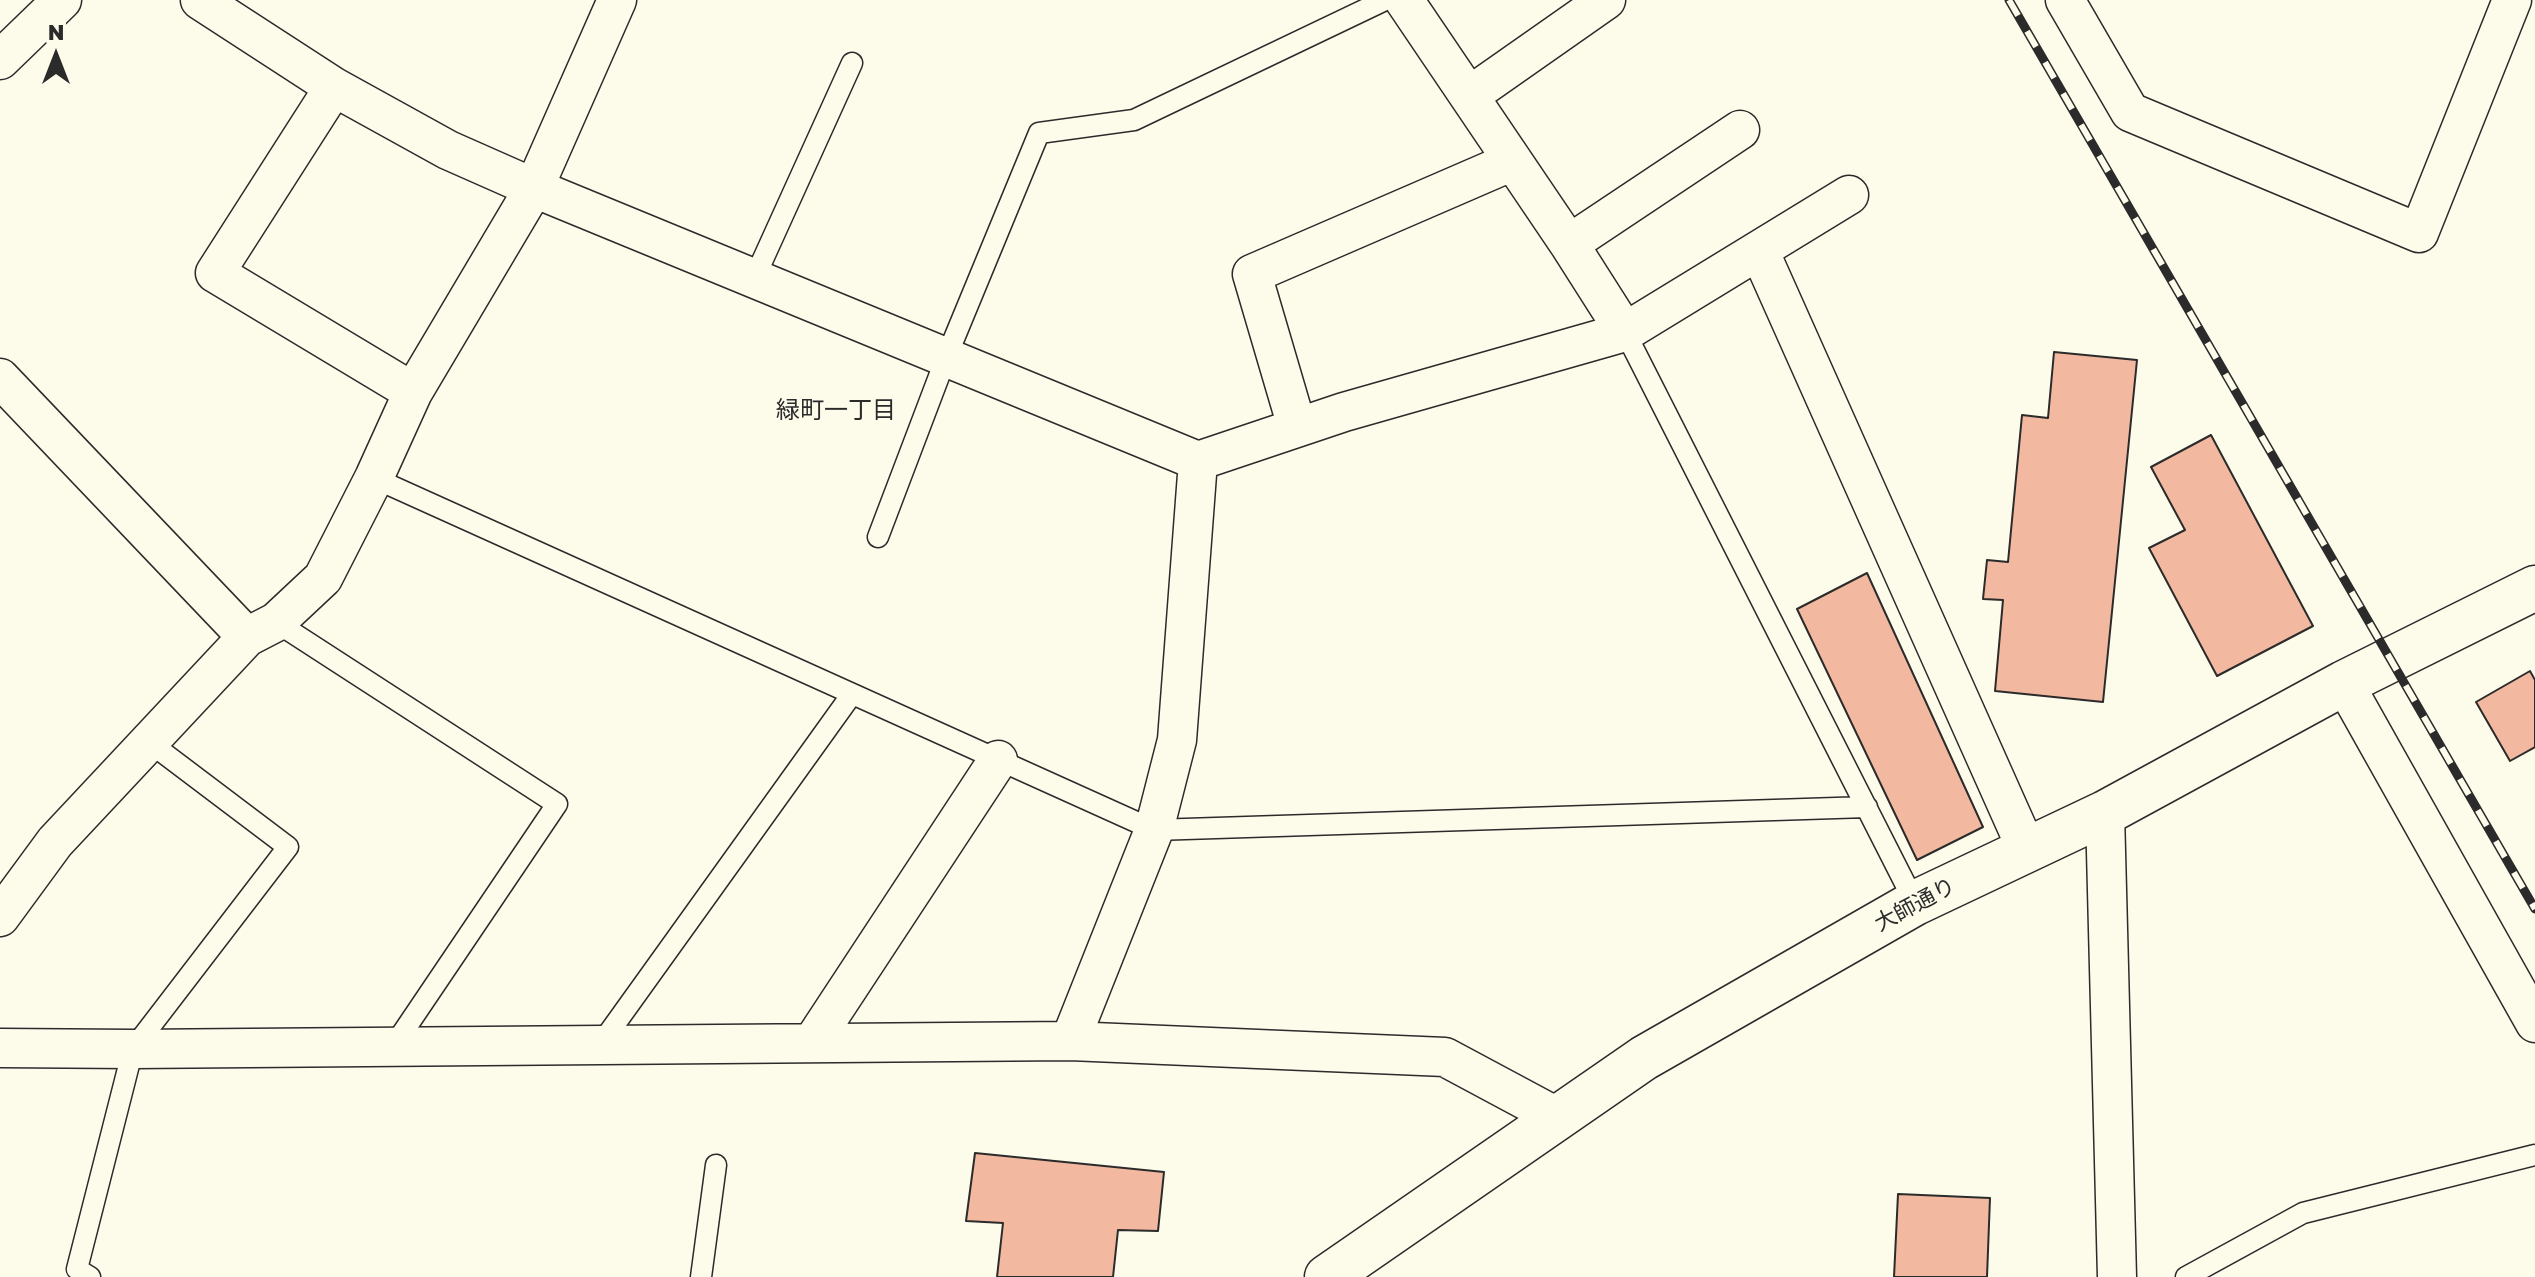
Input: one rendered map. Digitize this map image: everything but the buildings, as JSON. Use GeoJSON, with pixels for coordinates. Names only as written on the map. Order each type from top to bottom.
{"type":"FeatureCollection","features":[{"type":"Feature","properties":{"kind":"street"},"geometry":{"type":"LineString","coordinates":[[0,60],[62,0]]}},
{"type":"Feature","properties":{"kind":"street"},"geometry":{"type":"LineString","coordinates":[[200,0],[334,87],[448,150],[1198,461],[1297,427],[1625,332],[1849,195]]}},
{"type":"Feature","properties":{"kind":"street"},"geometry":{"type":"LineString","coordinates":[[0,917],[55,842],[149,742],[262,629],[323,578],[413,392],[534,188],[617,0]]}},
{"type":"Feature","properties":{"kind":"street"},"geometry":{"type":"LineString","coordinates":[[1404,0],[1625,332]]}},
{"type":"Feature","properties":{"kind":"street"},"geometry":{"type":"LineString","coordinates":[[1469,96],[1606,0]]}},
{"type":"Feature","properties":{"kind":"street"},"geometry":{"type":"LineString","coordinates":[[2065,0],[2130,112],[2419,233],[2512,0]]}},
{"type":"Feature","properties":{"kind":"street"},"geometry":{"type":"LineString","coordinates":[[334,87],[215,273],[413,392]]}},
{"type":"Feature","properties":{"kind":"street"},"geometry":{"type":"LineString","coordinates":[[1569,244],[1740,130]]}},
{"type":"Feature","properties":{"kind":"street"},"geometry":{"type":"LineString","coordinates":[[1297,427],[1252,274],[1513,161]]}},
{"type":"Feature","properties":{"kind":"street"},"geometry":{"type":"LineString","coordinates":[[1759,250],[2027,850]]}},
{"type":"Feature","properties":{"kind":"street"},"geometry":{"type":"LineString","coordinates":[[0,378],[262,629]]}},
{"type":"Feature","properties":{"kind":"street"},"geometry":{"type":"LineString","coordinates":[[1070,1041],[1154,830],[1177,740],[1198,461]]}},
{"type":"Feature","properties":{"kind":"street","name":"大師通り"},"geometry":{"type":"LineString","coordinates":[[1327,1277],[1644,1058],[1915,903],[2105,813],[2344,683],[2535,588]]}},
{"type":"Feature","properties":{"kind":"street"},"geometry":{"type":"LineString","coordinates":[[2344,683],[2535,1023]]}},
{"type":"Feature","properties":{"kind":"street"},"geometry":{"type":"LineString","coordinates":[[812,1043],[998,760]]}},
{"type":"Feature","properties":{"kind":"street"},"geometry":{"type":"LineString","coordinates":[[2105,813],[2117,1277]]}},
{"type":"Feature","properties":{"kind":"street"},"geometry":{"type":"LineString","coordinates":[[0,1048],[1070,1041],[1445,1057],[1557,1117]]}},
{"type":"Feature","properties":{"kind":"lane"},"geometry":{"type":"LineString","coordinates":[[878,537],[946,358],[1039,133],[1134,120],[1385,0]]}},
{"type":"Feature","properties":{"kind":"lane"},"geometry":{"type":"LineString","coordinates":[[754,279],[852,63]]}},
{"type":"Feature","properties":{"kind":"lane"},"geometry":{"type":"LineString","coordinates":[[1625,332],[1915,903]]}},
{"type":"Feature","properties":{"kind":"lane"},"geometry":{"type":"LineString","coordinates":[[374,478],[1154,830],[1867,807]]}},
{"type":"Feature","properties":{"kind":"lane"},"geometry":{"type":"LineString","coordinates":[[262,629],[557,804],[393,1047]]}},
{"type":"Feature","properties":{"kind":"lane"},"geometry":{"type":"LineString","coordinates":[[600,1045],[852,694]]}},
{"type":"Feature","properties":{"kind":"lane"},"geometry":{"type":"LineString","coordinates":[[90,1277],[77,1269],[133,1049],[288,847],[149,742]]}},
{"type":"Feature","properties":{"kind":"lane"},"geometry":{"type":"LineString","coordinates":[[2186,1277],[2303,1213],[2535,1155]]}},
{"type":"Feature","properties":{"kind":"lane"},"geometry":{"type":"LineString","coordinates":[[701,1277],[716,1165]]}},
{"type":"Feature","properties":{"kind":"railway"},"geometry":{"type":"LineString","coordinates":[[2009,0],[2535,909]]}},
{"type":"Feature","properties":{"kind":"district","name":"緑町一丁目"},"geometry":{"type":"Point","coordinates":[836,410]}}]}
